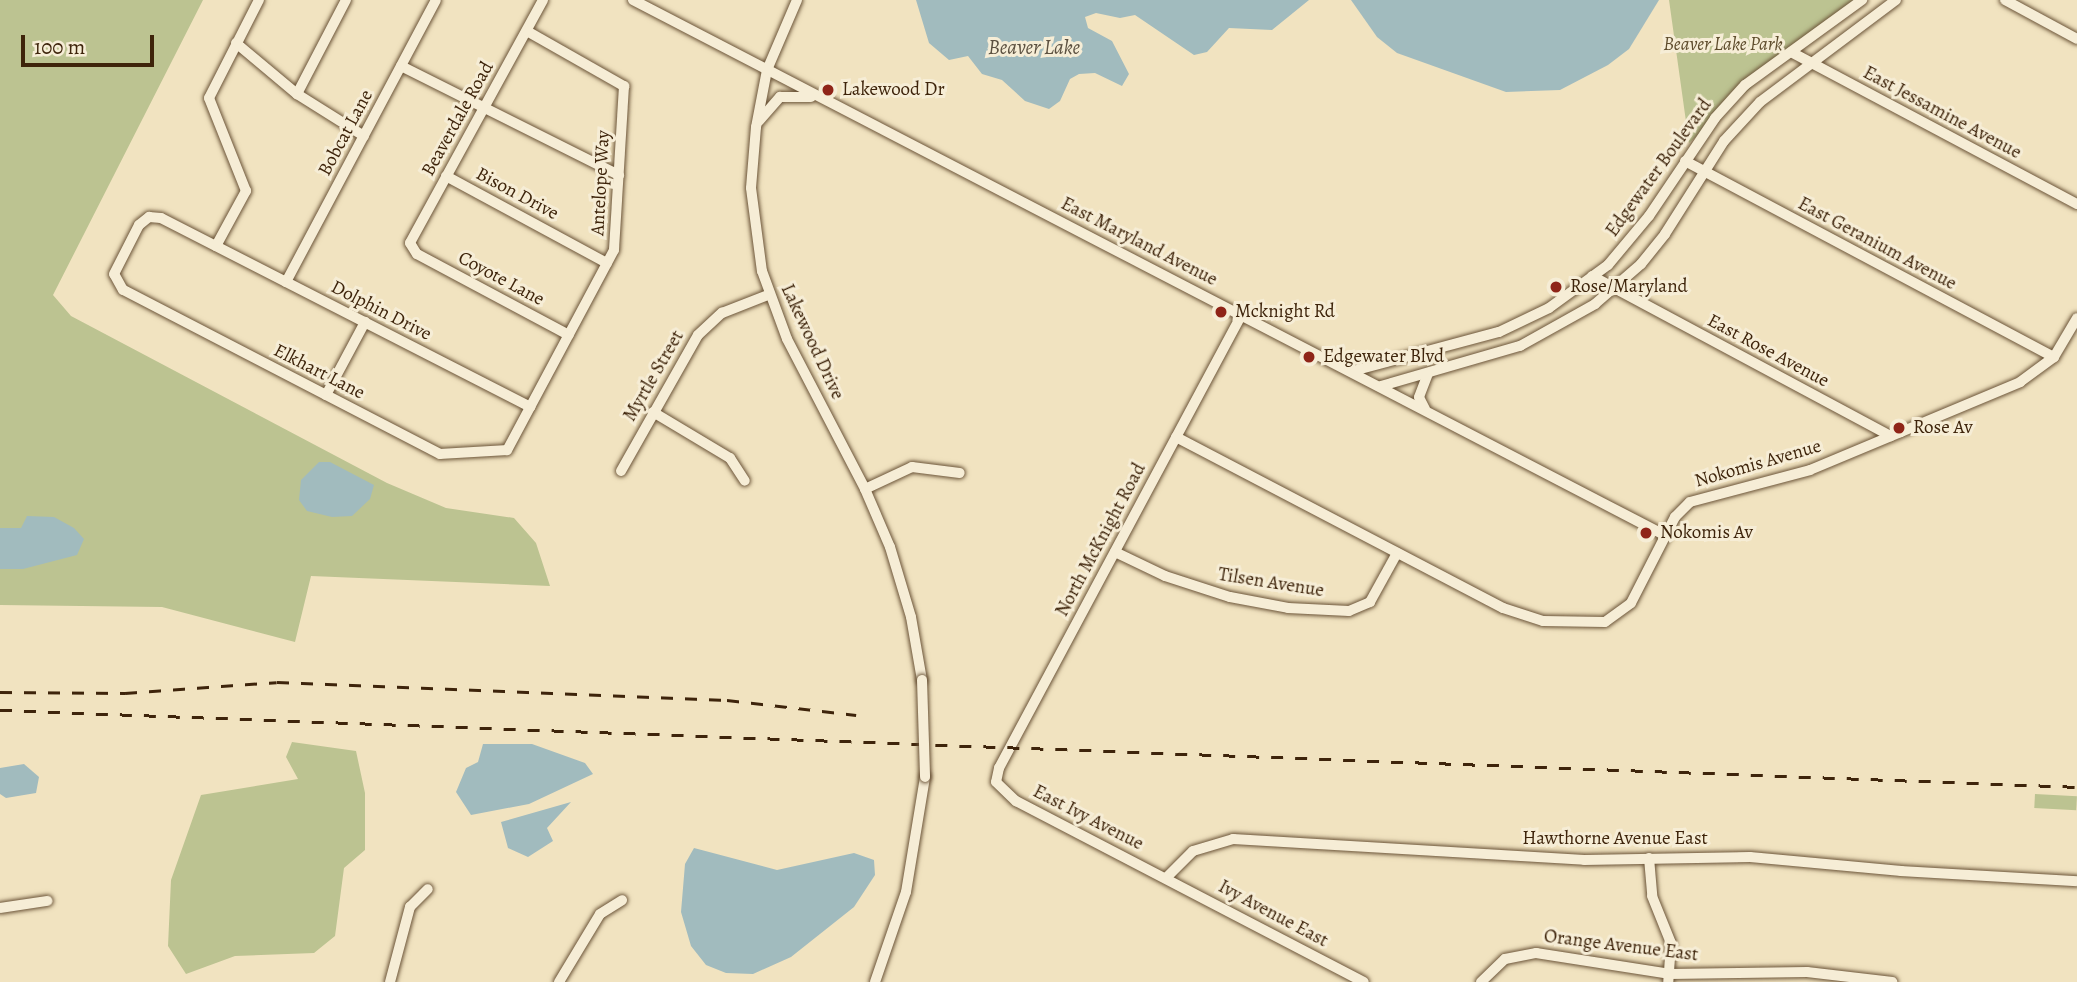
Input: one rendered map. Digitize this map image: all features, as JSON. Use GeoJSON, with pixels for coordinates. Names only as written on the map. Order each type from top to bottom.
{"type":"FeatureCollection","features":[{"type":"Feature","properties":{"kind":"street"},"geometry":{"type":"LineString","coordinates":[[216,246],[246,191],[209,98],[258,0]]}},
{"type":"Feature","properties":{"kind":"street"},"geometry":{"type":"LineString","coordinates":[[297,93],[346,0]]}},
{"type":"Feature","properties":{"kind":"street","name":"Bobcat Lane"},"geometry":{"type":"LineString","coordinates":[[286,282],[436,0]]}},
{"type":"Feature","properties":{"kind":"street","name":"Beaverdale Road"},"geometry":{"type":"LineString","coordinates":[[417,254],[411,248],[412,238],[543,0]]}},
{"type":"Feature","properties":{"kind":"street","name":"East Maryland Avenue"},"geometry":{"type":"LineString","coordinates":[[633,0],[1353,371],[1666,536]]}},
{"type":"Feature","properties":{"kind":"street","name":"Lakewood Drive"},"geometry":{"type":"LineString","coordinates":[[797,0],[767,70],[756,127],[751,197],[768,295],[865,489],[900,577],[922,680],[925,777],[906,892],[875,982]]}},
{"type":"Feature","properties":{"kind":"street","name":"Edgewater Boulevard"},"geometry":{"type":"LineString","coordinates":[[1353,371],[1499,332],[1549,308],[1608,265],[1649,216],[1685,161],[1745,85],[1862,0]]}},
{"type":"Feature","properties":{"kind":"street","name":"Edgewater Boulevard"},"geometry":{"type":"LineString","coordinates":[[1381,386],[1520,346],[1560,327],[1614,288],[1665,234],[1724,141],[1760,102],[1896,0]]}},
{"type":"Feature","properties":{"kind":"street"},"geometry":{"type":"LineString","coordinates":[[2005,0],[2077,39]]}},
{"type":"Feature","properties":{"kind":"street","name":"Antelope Way"},"geometry":{"type":"LineString","coordinates":[[507,450],[614,250],[624,86],[527,30]]}},
{"type":"Feature","properties":{"kind":"street"},"geometry":{"type":"LineString","coordinates":[[236,43],[297,93],[364,136]]}},
{"type":"Feature","properties":{"kind":"street","name":"East Jessamine Avenue"},"geometry":{"type":"LineString","coordinates":[[1791,52],[2077,204]]}},
{"type":"Feature","properties":{"kind":"street"},"geometry":{"type":"LineString","coordinates":[[401,66],[486,105],[619,175]]}},
{"type":"Feature","properties":{"kind":"street"},"geometry":{"type":"LineString","coordinates":[[756,127],[773,101],[784,95],[799,94],[829,102]]}},
{"type":"Feature","properties":{"kind":"street","name":"East Geranium Avenue"},"geometry":{"type":"LineString","coordinates":[[1685,161],[2053,357]]}},
{"type":"Feature","properties":{"kind":"street","name":"Bison Drive"},"geometry":{"type":"LineString","coordinates":[[446,176],[607,263]]}},
{"type":"Feature","properties":{"kind":"street","name":"Dolphin Drive"},"geometry":{"type":"LineString","coordinates":[[123,290],[114,279],[116,268],[139,225],[149,217],[161,218],[530,407]]}},
{"type":"Feature","properties":{"kind":"street","name":"Coyote Lane"},"geometry":{"type":"LineString","coordinates":[[417,254],[569,335]]}},
{"type":"Feature","properties":{"kind":"street","name":"East Rose Avenue"},"geometry":{"type":"LineString","coordinates":[[1592,276],[1891,436]]}},
{"type":"Feature","properties":{"kind":"street","name":"Elkhart Lane"},"geometry":{"type":"LineString","coordinates":[[123,290],[440,454],[507,450]]}},
{"type":"Feature","properties":{"kind":"street","name":"Myrtle Street"},"geometry":{"type":"LineString","coordinates":[[621,471],[698,335],[722,313],[768,295]]}},
{"type":"Feature","properties":{"kind":"street","name":"North McKnight Road"},"geometry":{"type":"LineString","coordinates":[[997,785],[999,768],[1242,314]]}},
{"type":"Feature","properties":{"kind":"street","name":"Nokomis Avenue"},"geometry":{"type":"LineString","coordinates":[[1176,436],[1512,612],[1543,621],[1582,624],[1609,621],[1625,610],[1678,513],[1690,502],[1810,470],[2029,377],[2053,357],[2077,318]]}},
{"type":"Feature","properties":{"kind":"street"},"geometry":{"type":"LineString","coordinates":[[326,395],[365,322]]}},
{"type":"Feature","properties":{"kind":"street"},"geometry":{"type":"LineString","coordinates":[[1425,409],[1419,397],[1429,373]]}},
{"type":"Feature","properties":{"kind":"street"},"geometry":{"type":"LineString","coordinates":[[653,412],[730,458],[745,481]]}},
{"type":"Feature","properties":{"kind":"street"},"geometry":{"type":"LineString","coordinates":[[865,489],[903,470],[922,466],[960,474]]}},
{"type":"Feature","properties":{"kind":"street","name":"Tilsen Avenue"},"geometry":{"type":"LineString","coordinates":[[1115,552],[1165,576],[1230,597],[1287,607],[1349,611],[1370,602],[1397,553]]}},
{"type":"Feature","properties":{"kind":"street","name":"East Ivy Avenue"},"geometry":{"type":"LineString","coordinates":[[997,785],[1016,801],[1166,878]]}},
{"type":"Feature","properties":{"kind":"street","name":"Hawthorne Avenue East"},"geometry":{"type":"LineString","coordinates":[[1166,878],[1193,851],[1233,839],[1394,845],[1552,859],[1750,856],[1914,872],[2077,881]]}},
{"type":"Feature","properties":{"kind":"street"},"geometry":{"type":"LineString","coordinates":[[1648,858],[1651,896],[1671,943],[1669,978]]}},
{"type":"Feature","properties":{"kind":"street","name":"Ivy Avenue East"},"geometry":{"type":"LineString","coordinates":[[1166,878],[1348,978],[1364,982]]}},
{"type":"Feature","properties":{"kind":"street"},"geometry":{"type":"LineString","coordinates":[[390,982],[410,906],[428,889]]}},
{"type":"Feature","properties":{"kind":"street"},"geometry":{"type":"LineString","coordinates":[[559,982],[600,914],[622,900]]}},
{"type":"Feature","properties":{"kind":"street"},"geometry":{"type":"LineString","coordinates":[[0,908],[47,901]]}},
{"type":"Feature","properties":{"kind":"street","name":"Orange Avenue East"},"geometry":{"type":"LineString","coordinates":[[1481,982],[1497,965],[1523,953],[1669,978],[1807,972],[1892,982]]}},
{"type":"Feature","properties":{"kind":"green space"},"geometry":{"type":"Polygon","coordinates":[[[0,0],[203,0],[53,295],[71,316],[387,483],[446,508],[514,518],[536,543],[550,586],[311,576],[295,642],[162,607],[0,605],[0,0]]]}},
{"type":"Feature","properties":{"kind":"green space","name":"Beaver Lake Park"},"geometry":{"type":"Polygon","coordinates":[[[1669,0],[1862,0],[1791,52],[1689,143],[1669,0]]]}},
{"type":"Feature","properties":{"kind":"green space"},"geometry":{"type":"Polygon","coordinates":[[[292,742],[356,751],[365,793],[365,850],[344,868],[335,936],[314,953],[235,956],[186,974],[168,946],[171,880],[201,795],[298,779],[286,757],[292,742]]]}},
{"type":"Feature","properties":{"kind":"green space"},"geometry":{"type":"Polygon","coordinates":[[[2035,794],[2077,796],[2076,810],[2034,808],[2035,794]]]}},
{"type":"Feature","properties":{"kind":"water","name":"Beaver Lake"},"geometry":{"type":"Polygon","coordinates":[[[916,0],[1309,0],[1272,30],[1229,28],[1207,52],[1194,55],[1135,15],[1120,18],[1096,13],[1085,17],[1088,28],[1112,41],[1129,74],[1122,86],[1095,73],[1079,74],[1070,79],[1060,101],[1049,109],[1025,101],[1002,80],[982,74],[968,56],[949,60],[929,43],[916,0]]]}},
{"type":"Feature","properties":{"kind":"water"},"geometry":{"type":"Polygon","coordinates":[[[1351,0],[1659,0],[1629,49],[1608,65],[1560,90],[1506,92],[1397,53],[1377,37],[1351,0]]]}},
{"type":"Feature","properties":{"kind":"water"},"geometry":{"type":"Polygon","coordinates":[[[319,462],[330,462],[374,485],[370,499],[352,516],[332,517],[307,511],[299,500],[301,480],[319,462]]]}},
{"type":"Feature","properties":{"kind":"water"},"geometry":{"type":"Polygon","coordinates":[[[27,516],[54,517],[74,528],[84,539],[77,555],[23,569],[0,569],[0,528],[21,528],[27,516]]]}},
{"type":"Feature","properties":{"kind":"water"},"geometry":{"type":"Polygon","coordinates":[[[483,744],[532,744],[585,763],[593,774],[529,804],[471,815],[456,792],[466,768],[478,762],[483,744]]]}},
{"type":"Feature","properties":{"kind":"water"},"geometry":{"type":"Polygon","coordinates":[[[24,764],[39,777],[36,793],[6,798],[0,794],[0,768],[24,764]]]}},
{"type":"Feature","properties":{"kind":"water"},"geometry":{"type":"Polygon","coordinates":[[[571,802],[547,828],[553,841],[528,857],[508,848],[501,822],[571,802]]]}},
{"type":"Feature","properties":{"kind":"water"},"geometry":{"type":"Polygon","coordinates":[[[694,848],[777,870],[854,853],[874,860],[875,875],[854,907],[791,957],[753,974],[726,973],[706,965],[691,946],[681,912],[685,864],[694,848]]]}},
{"type":"Feature","properties":{"kind":"railway"},"geometry":{"type":"LineString","coordinates":[[0,692],[125,693],[277,682],[727,700],[856,715]]}},
{"type":"Feature","properties":{"kind":"railway"},"geometry":{"type":"LineString","coordinates":[[0,710],[2077,787]]}},
{"type":"Feature","properties":{"kind":"place","name":"Lakewood Dr"},"geometry":{"type":"Point","coordinates":[828,90]}},
{"type":"Feature","properties":{"kind":"place","name":"Rose/Maryland"},"geometry":{"type":"Point","coordinates":[1556,287]}},
{"type":"Feature","properties":{"kind":"place","name":"Mcknight Rd"},"geometry":{"type":"Point","coordinates":[1221,312]}},
{"type":"Feature","properties":{"kind":"place","name":"Edgewater Blvd"},"geometry":{"type":"Point","coordinates":[1309,357]}},
{"type":"Feature","properties":{"kind":"place","name":"Rose Av"},"geometry":{"type":"Point","coordinates":[1899,428]}},
{"type":"Feature","properties":{"kind":"place","name":"Nokomis Av"},"geometry":{"type":"Point","coordinates":[1646,533]}}]}
